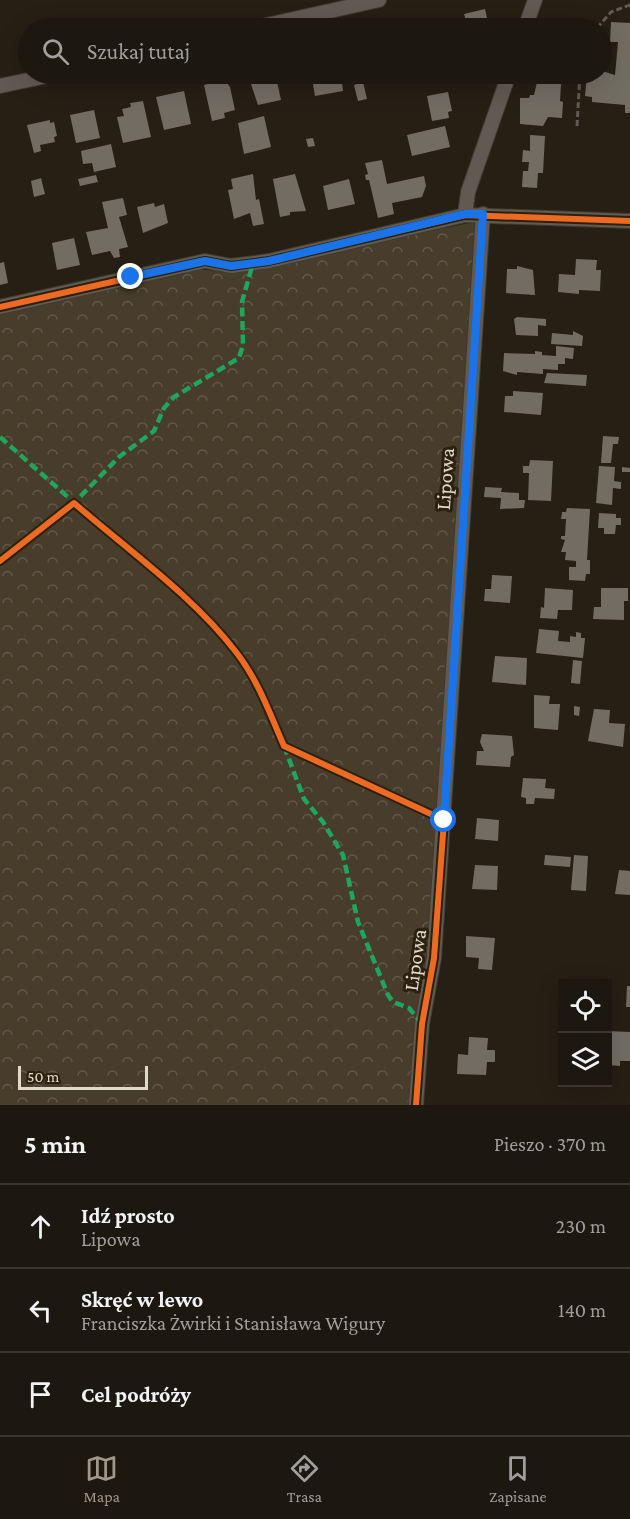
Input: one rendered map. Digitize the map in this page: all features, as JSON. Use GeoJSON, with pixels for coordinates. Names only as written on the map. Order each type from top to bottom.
{"type":"FeatureCollection","features":[{"type":"Feature","properties":{"kind":"street"},"geometry":{"type":"LineString","coordinates":[[299,18],[379,0]]}},
{"type":"Feature","properties":{"kind":"street"},"geometry":{"type":"LineString","coordinates":[[529,18],[535,0]]}},
{"type":"Feature","properties":{"kind":"street"},"geometry":{"type":"LineString","coordinates":[[0,86],[18,82]]}},
{"type":"Feature","properties":{"kind":"street"},"geometry":{"type":"LineString","coordinates":[[465,214],[468,192],[506,84]]}},
{"type":"Feature","properties":{"kind":"street"},"geometry":{"type":"LineString","coordinates":[[0,307],[205,261],[231,266],[269,261],[465,214],[630,221]]}},
{"type":"Feature","properties":{"kind":"street","name":"Lipowa"},"geometry":{"type":"LineString","coordinates":[[416,1105],[422,1024],[434,958],[483,214]]}},
{"type":"Feature","properties":{"kind":"path"},"geometry":{"type":"LineString","coordinates":[[606,18],[611,12],[630,5]]}},
{"type":"Feature","properties":{"kind":"path"},"geometry":{"type":"LineString","coordinates":[[577,126],[579,84]]}},
{"type":"Feature","properties":{"kind":"green space"},"geometry":{"type":"Polygon","coordinates":[[[475,222],[417,1105],[0,1105],[0,313],[198,269],[226,272],[475,222]]]}},
{"type":"Feature","properties":{"kind":"building"},"geometry":{"type":"Polygon","coordinates":[[[485,9],[487,18],[465,18],[464,14],[485,9]]]}},
{"type":"Feature","properties":{"kind":"building"},"geometry":{"type":"Polygon","coordinates":[[[612,22],[630,23],[630,113],[625,113],[625,105],[592,102],[592,97],[585,96],[586,84],[612,84],[618,42],[612,42],[612,22]]]}},
{"type":"Feature","properties":{"kind":"building"},"geometry":{"type":"Polygon","coordinates":[[[228,84],[235,110],[224,113],[225,118],[212,121],[204,85],[228,84]]]}},
{"type":"Feature","properties":{"kind":"building"},"geometry":{"type":"Polygon","coordinates":[[[251,84],[278,84],[281,100],[258,105],[251,84]]]}},
{"type":"Feature","properties":{"kind":"building"},"geometry":{"type":"Polygon","coordinates":[[[313,84],[342,84],[343,91],[315,96],[313,84]]]}},
{"type":"Feature","properties":{"kind":"building"},"geometry":{"type":"Polygon","coordinates":[[[363,84],[367,99],[358,101],[354,85],[363,84]]]}},
{"type":"Feature","properties":{"kind":"building"},"geometry":{"type":"Polygon","coordinates":[[[537,84],[561,84],[562,118],[548,117],[543,126],[520,124],[520,98],[529,98],[530,95],[534,95],[537,84]]]}},
{"type":"Feature","properties":{"kind":"building"},"geometry":{"type":"Polygon","coordinates":[[[184,91],[191,124],[164,130],[156,97],[184,91]]]}},
{"type":"Feature","properties":{"kind":"building"},"geometry":{"type":"Polygon","coordinates":[[[448,92],[452,111],[448,112],[449,118],[432,121],[427,96],[448,92]]]}},
{"type":"Feature","properties":{"kind":"building"},"geometry":{"type":"Polygon","coordinates":[[[143,101],[151,137],[123,143],[117,117],[124,116],[122,109],[131,107],[130,103],[143,101]]]}},
{"type":"Feature","properties":{"kind":"building"},"geometry":{"type":"Polygon","coordinates":[[[94,110],[100,138],[76,143],[70,115],[94,110]]]}},
{"type":"Feature","properties":{"kind":"building"},"geometry":{"type":"Polygon","coordinates":[[[264,116],[271,147],[244,154],[238,123],[264,116]]]}},
{"type":"Feature","properties":{"kind":"building"},"geometry":{"type":"Polygon","coordinates":[[[50,120],[50,123],[54,122],[57,136],[54,137],[55,142],[40,145],[41,151],[34,153],[27,125],[50,120]]]}},
{"type":"Feature","properties":{"kind":"building"},"geometry":{"type":"Polygon","coordinates":[[[445,126],[450,147],[412,156],[407,135],[445,126]]]}},
{"type":"Feature","properties":{"kind":"building"},"geometry":{"type":"Polygon","coordinates":[[[530,135],[545,136],[543,173],[538,173],[537,188],[522,187],[523,171],[528,171],[529,162],[522,162],[523,150],[530,151],[530,135]]]}},
{"type":"Feature","properties":{"kind":"building"},"geometry":{"type":"Polygon","coordinates":[[[313,138],[315,146],[308,147],[306,139],[313,138]]]}},
{"type":"Feature","properties":{"kind":"building"},"geometry":{"type":"Polygon","coordinates":[[[111,144],[116,167],[94,172],[92,163],[83,164],[81,151],[111,144]]]}},
{"type":"Feature","properties":{"kind":"building"},"geometry":{"type":"Polygon","coordinates":[[[382,160],[387,184],[424,176],[426,186],[422,197],[392,203],[394,214],[378,218],[369,180],[366,180],[365,175],[368,174],[365,163],[382,160]]]}},
{"type":"Feature","properties":{"kind":"building"},"geometry":{"type":"Polygon","coordinates":[[[253,174],[256,200],[259,199],[264,224],[253,226],[250,213],[234,219],[228,190],[233,189],[231,179],[253,174]]]}},
{"type":"Feature","properties":{"kind":"building"},"geometry":{"type":"Polygon","coordinates":[[[295,174],[306,211],[290,212],[290,215],[280,217],[273,179],[295,174]]]}},
{"type":"Feature","properties":{"kind":"building"},"geometry":{"type":"Polygon","coordinates":[[[96,175],[98,182],[80,186],[78,179],[96,175]]]}},
{"type":"Feature","properties":{"kind":"building"},"geometry":{"type":"Polygon","coordinates":[[[41,178],[45,194],[34,197],[31,181],[41,178]]]}},
{"type":"Feature","properties":{"kind":"building"},"geometry":{"type":"Polygon","coordinates":[[[349,179],[355,204],[328,210],[323,186],[349,179]]]}},
{"type":"Feature","properties":{"kind":"building"},"geometry":{"type":"Polygon","coordinates":[[[123,198],[127,215],[119,217],[128,247],[119,249],[120,257],[114,258],[110,251],[92,255],[86,232],[108,228],[102,202],[123,198]]]}},
{"type":"Feature","properties":{"kind":"building"},"geometry":{"type":"Polygon","coordinates":[[[154,203],[155,207],[164,204],[168,223],[143,233],[137,207],[154,203]]]}},
{"type":"Feature","properties":{"kind":"building"},"geometry":{"type":"Polygon","coordinates":[[[74,238],[80,265],[57,270],[52,243],[74,238]]]}},
{"type":"Feature","properties":{"kind":"building"},"geometry":{"type":"Polygon","coordinates":[[[576,259],[597,260],[596,270],[601,270],[600,291],[579,290],[579,294],[558,292],[559,274],[575,275],[576,259]]]}},
{"type":"Feature","properties":{"kind":"building"},"geometry":{"type":"Polygon","coordinates":[[[4,262],[8,283],[0,285],[0,263],[4,262]]]}},
{"type":"Feature","properties":{"kind":"building"},"geometry":{"type":"Polygon","coordinates":[[[517,266],[533,270],[535,295],[506,293],[507,269],[517,269],[517,266]]]}},
{"type":"Feature","properties":{"kind":"building"},"geometry":{"type":"Polygon","coordinates":[[[517,317],[546,319],[546,326],[538,325],[538,336],[516,335],[514,319],[517,317]]]}},
{"type":"Feature","properties":{"kind":"building"},"geometry":{"type":"Polygon","coordinates":[[[573,331],[583,336],[582,346],[551,344],[552,333],[573,335],[573,331]]]}},
{"type":"Feature","properties":{"kind":"building"},"geometry":{"type":"Polygon","coordinates":[[[556,346],[574,348],[573,359],[565,358],[565,364],[558,364],[558,370],[543,369],[543,374],[517,372],[517,375],[503,371],[504,353],[535,354],[535,351],[542,352],[542,355],[556,356],[556,346]]]}},
{"type":"Feature","properties":{"kind":"building"},"geometry":{"type":"Polygon","coordinates":[[[547,373],[587,375],[586,386],[544,383],[547,373]]]}},
{"type":"Feature","properties":{"kind":"building"},"geometry":{"type":"Polygon","coordinates":[[[513,391],[543,393],[541,415],[504,412],[505,396],[513,396],[513,391]]]}},
{"type":"Feature","properties":{"kind":"building"},"geometry":{"type":"Polygon","coordinates":[[[603,436],[619,437],[618,444],[613,444],[611,463],[601,463],[603,436]]]}},
{"type":"Feature","properties":{"kind":"building"},"geometry":{"type":"Polygon","coordinates":[[[530,460],[553,461],[551,501],[528,500],[529,473],[523,473],[523,466],[529,466],[530,460]]]}},
{"type":"Feature","properties":{"kind":"building"},"geometry":{"type":"Polygon","coordinates":[[[599,466],[615,467],[614,481],[621,482],[621,489],[613,488],[612,505],[596,503],[599,466]]]}},
{"type":"Feature","properties":{"kind":"building"},"geometry":{"type":"Polygon","coordinates":[[[622,467],[630,468],[630,472],[622,472],[622,467]]]}},
{"type":"Feature","properties":{"kind":"building"},"geometry":{"type":"Polygon","coordinates":[[[485,487],[502,488],[501,492],[519,493],[519,500],[525,500],[524,508],[500,509],[501,498],[484,497],[485,487]]]}},
{"type":"Feature","properties":{"kind":"building"},"geometry":{"type":"Polygon","coordinates":[[[567,508],[590,509],[587,560],[590,560],[590,574],[586,574],[585,581],[569,580],[569,567],[576,567],[576,561],[565,560],[566,552],[561,552],[565,540],[561,539],[561,536],[565,536],[566,519],[561,519],[562,512],[566,512],[567,508]]]}},
{"type":"Feature","properties":{"kind":"building"},"geometry":{"type":"Polygon","coordinates":[[[599,513],[616,514],[616,518],[621,518],[621,525],[616,525],[615,534],[604,534],[604,528],[598,528],[599,513]]]}},
{"type":"Feature","properties":{"kind":"building"},"geometry":{"type":"Polygon","coordinates":[[[492,575],[512,576],[510,603],[484,601],[485,589],[491,589],[492,575]]]}},
{"type":"Feature","properties":{"kind":"building"},"geometry":{"type":"Polygon","coordinates":[[[545,588],[573,590],[572,610],[558,610],[557,619],[540,618],[541,607],[544,608],[545,588]]]}},
{"type":"Feature","properties":{"kind":"building"},"geometry":{"type":"Polygon","coordinates":[[[601,588],[628,588],[628,601],[624,601],[624,620],[593,619],[594,607],[601,607],[601,588]]]}},
{"type":"Feature","properties":{"kind":"building"},"geometry":{"type":"Polygon","coordinates":[[[539,629],[559,631],[558,641],[570,642],[570,636],[576,637],[576,632],[581,633],[581,638],[585,638],[583,658],[536,653],[539,629]]]}},
{"type":"Feature","properties":{"kind":"building"},"geometry":{"type":"Polygon","coordinates":[[[495,656],[527,658],[526,685],[492,682],[495,656]]]}},
{"type":"Feature","properties":{"kind":"building"},"geometry":{"type":"Polygon","coordinates":[[[573,660],[582,661],[580,684],[571,683],[573,660]]]}},
{"type":"Feature","properties":{"kind":"building"},"geometry":{"type":"Polygon","coordinates":[[[534,695],[550,696],[549,704],[560,704],[558,730],[534,728],[534,695]]]}},
{"type":"Feature","properties":{"kind":"building"},"geometry":{"type":"Polygon","coordinates":[[[574,706],[580,707],[579,716],[574,715],[574,706]]]}},
{"type":"Feature","properties":{"kind":"building"},"geometry":{"type":"Polygon","coordinates":[[[594,709],[610,710],[609,723],[625,724],[623,747],[588,741],[594,709]]]}},
{"type":"Feature","properties":{"kind":"building"},"geometry":{"type":"Polygon","coordinates":[[[482,734],[512,736],[514,755],[511,757],[510,767],[476,765],[477,751],[484,751],[480,742],[482,734]]]}},
{"type":"Feature","properties":{"kind":"building"},"geometry":{"type":"Polygon","coordinates":[[[523,778],[546,779],[545,788],[555,789],[554,799],[535,798],[534,804],[526,804],[526,798],[521,797],[523,778]]]}},
{"type":"Feature","properties":{"kind":"building"},"geometry":{"type":"Polygon","coordinates":[[[477,818],[499,820],[498,841],[475,839],[477,818]]]}},
{"type":"Feature","properties":{"kind":"building"},"geometry":{"type":"Polygon","coordinates":[[[545,855],[571,857],[570,867],[544,865],[545,855]]]}},
{"type":"Feature","properties":{"kind":"building"},"geometry":{"type":"Polygon","coordinates":[[[574,855],[588,856],[586,891],[571,890],[574,855]]]}},
{"type":"Feature","properties":{"kind":"building"},"geometry":{"type":"Polygon","coordinates":[[[475,865],[498,866],[497,890],[472,889],[475,865]]]}},
{"type":"Feature","properties":{"kind":"building"},"geometry":{"type":"Polygon","coordinates":[[[619,870],[630,871],[630,895],[615,894],[619,870]]]}},
{"type":"Feature","properties":{"kind":"building"},"geometry":{"type":"Polygon","coordinates":[[[466,936],[495,938],[492,970],[478,969],[479,958],[466,957],[466,936]]]}},
{"type":"Feature","properties":{"kind":"building"},"geometry":{"type":"Polygon","coordinates":[[[627,986],[630,986],[630,1007],[626,1007],[627,986]]]}},
{"type":"Feature","properties":{"kind":"building"},"geometry":{"type":"Polygon","coordinates":[[[612,1031],[630,1032],[630,1061],[620,1061],[620,1066],[612,1065],[612,1031]]]}},
{"type":"Feature","properties":{"kind":"building"},"geometry":{"type":"Polygon","coordinates":[[[469,1037],[488,1038],[487,1050],[495,1050],[495,1062],[487,1062],[486,1075],[457,1074],[458,1054],[468,1055],[469,1037]]]}},
{"type":"Feature","properties":{"kind":"marked path"},"geometry":{"type":"LineString","coordinates":[[71,506],[119,457],[154,431],[164,408],[174,397],[239,358],[243,345],[242,302],[253,263]]}},
{"type":"Feature","properties":{"kind":"marked path"},"geometry":{"type":"LineString","coordinates":[[0,437],[78,506]]}},
{"type":"Feature","properties":{"kind":"marked path"},"geometry":{"type":"LineString","coordinates":[[284,746],[304,799],[323,822],[343,855],[358,922],[388,995],[393,1002],[409,1008],[422,1024]]}},
{"type":"Feature","properties":{"kind":"cycle path"},"geometry":{"type":"LineString","coordinates":[[0,307],[205,261],[231,266],[269,261],[465,215],[630,221]]}},
{"type":"Feature","properties":{"kind":"cycle path"},"geometry":{"type":"LineString","coordinates":[[0,561],[74,503],[159,574],[219,631],[251,674],[284,746],[444,820],[434,958],[422,1024],[416,1105]]}},
{"type":"Feature","properties":{"kind":"route"},"geometry":{"type":"LineString","coordinates":[[131,277],[205,261],[231,266],[269,261],[465,214],[483,214],[444,820]]}}]}
